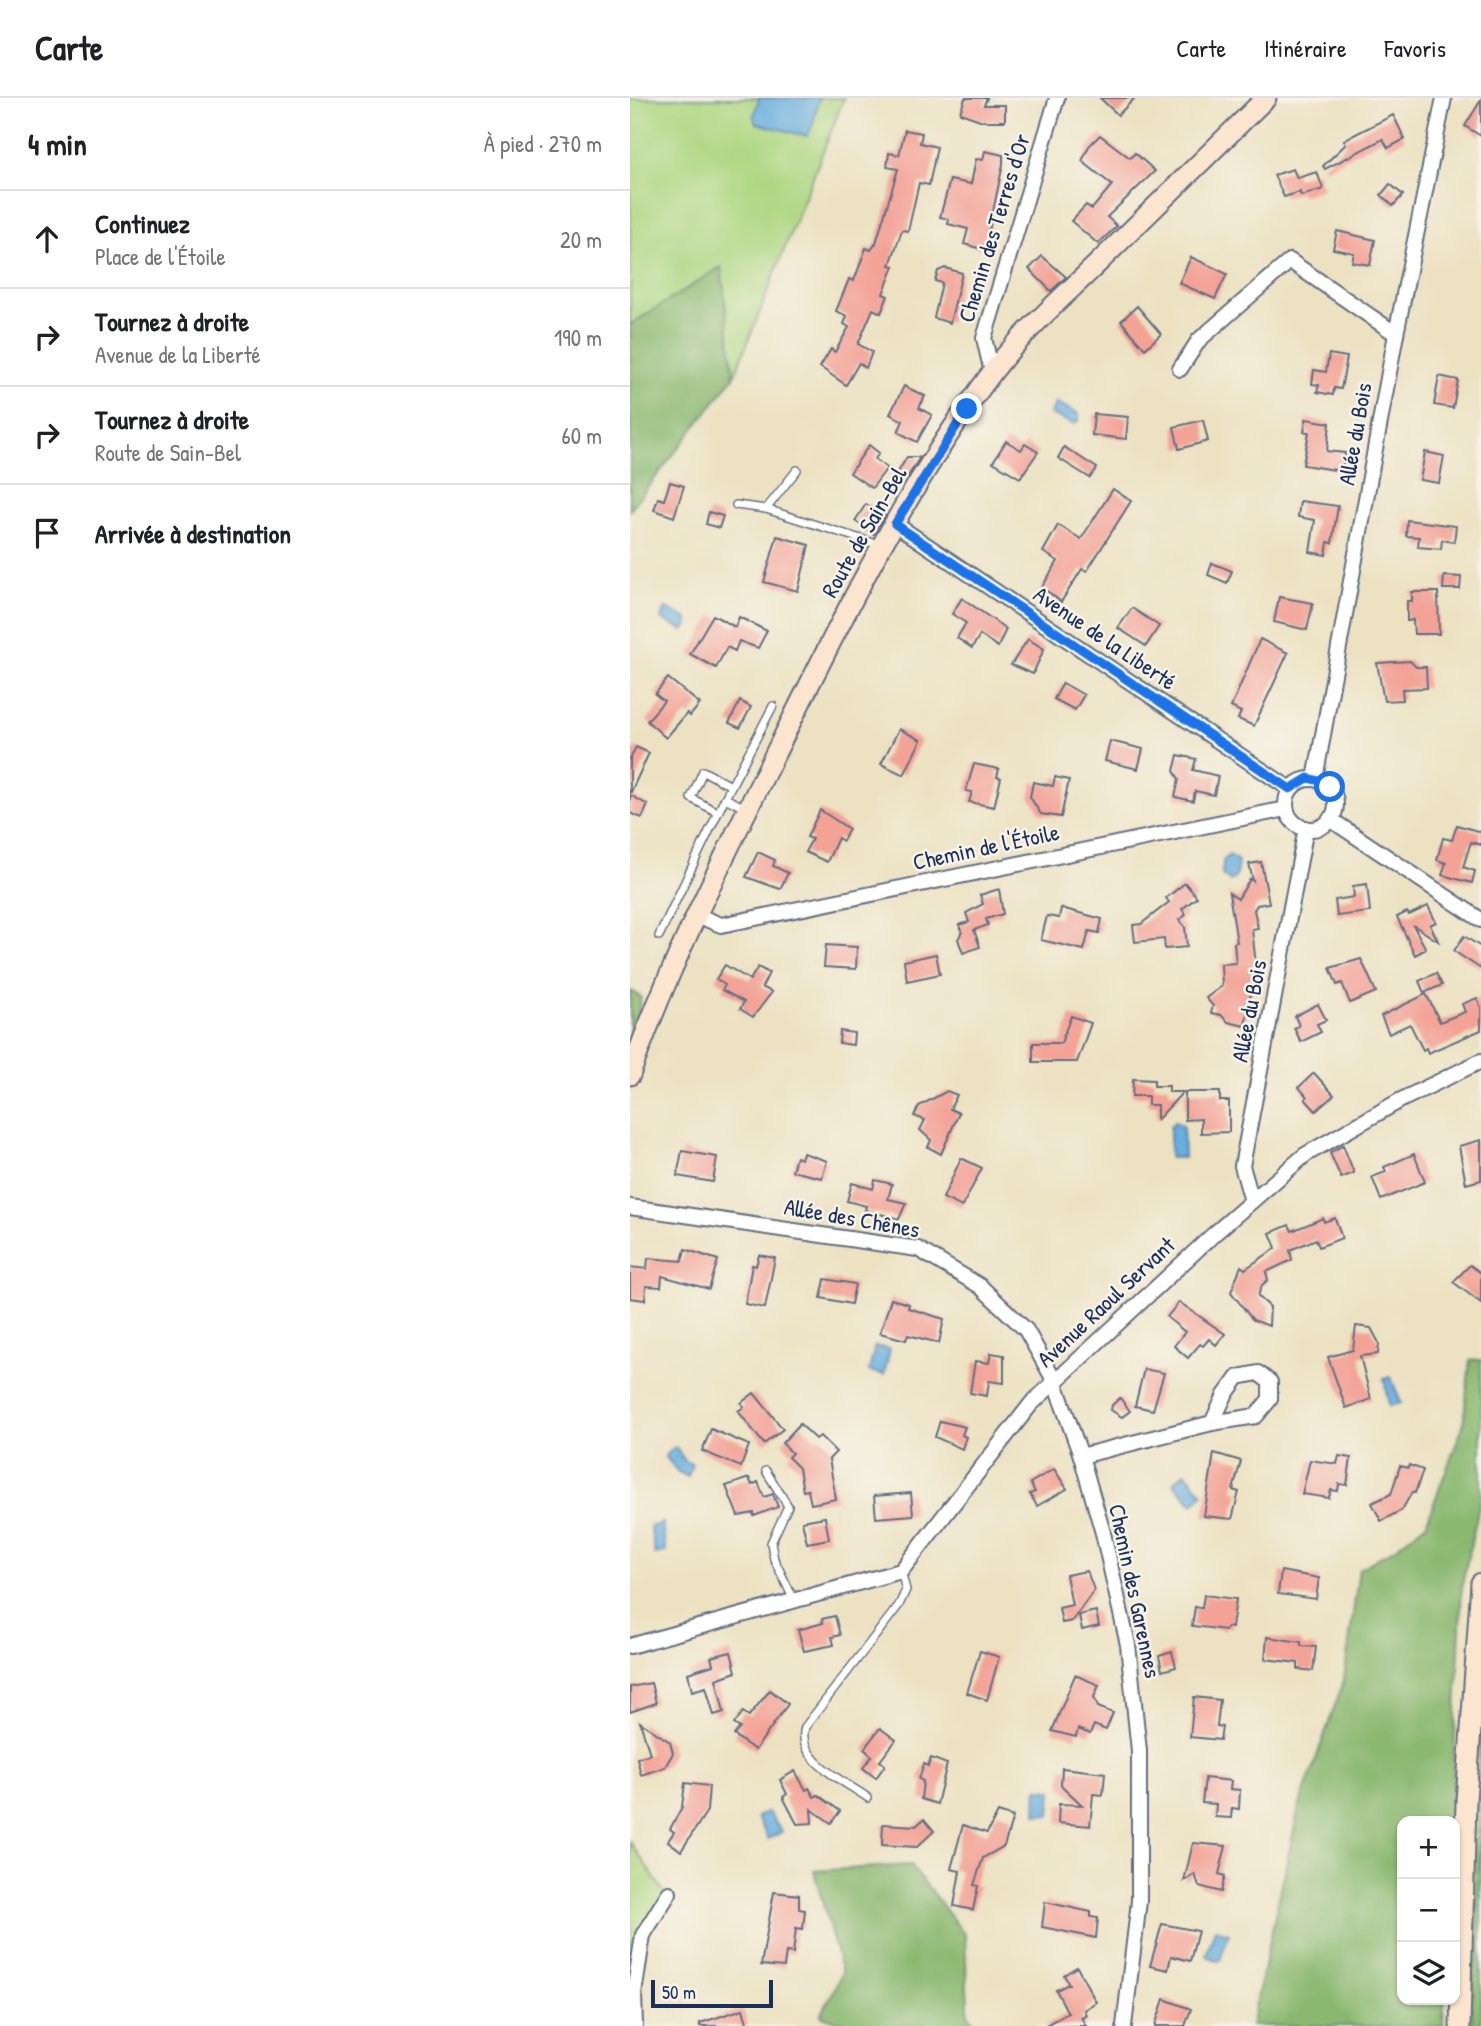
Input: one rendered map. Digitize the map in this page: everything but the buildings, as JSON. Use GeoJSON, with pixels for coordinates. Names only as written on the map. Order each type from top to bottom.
{"type":"FeatureCollection","features":[{"type":"Feature","properties":{"kind":"main road","name":"Route de Sain-Bel"},"geometry":{"type":"LineString","coordinates":[[630,1075],[647,1025],[696,915],[839,626],[895,524],[995,369],[1035,325],[1266,98]]}},
{"type":"Feature","properties":{"kind":"main road"},"geometry":{"type":"LineString","coordinates":[[1460,2026],[1466,1801],[1481,1583]]}},
{"type":"Feature","properties":{"kind":"street","name":"Chemin des Terres d'Or"},"geometry":{"type":"LineString","coordinates":[[995,369],[990,364],[984,338],[1057,98]]}},
{"type":"Feature","properties":{"kind":"street","name":"Allée du Bois"},"geometry":{"type":"LineString","coordinates":[[1315,779],[1396,334],[1444,98]]}},
{"type":"Feature","properties":{"kind":"street"},"geometry":{"type":"LineString","coordinates":[[1180,369],[1199,340],[1290,261],[1396,334]]}},
{"type":"Feature","properties":{"kind":"street","name":"Avenue de la Liberté"},"geometry":{"type":"LineString","coordinates":[[895,524],[1290,789]]}},
{"type":"Feature","properties":{"kind":"street"},"geometry":{"type":"LineString","coordinates":[[1315,779],[1323,782],[1334,794],[1335,812],[1320,827],[1306,828],[1293,822],[1286,809],[1290,789],[1301,780],[1315,779]]}},
{"type":"Feature","properties":{"kind":"street","name":"Chemin de l'Étoile"},"geometry":{"type":"LineString","coordinates":[[696,915],[721,925],[1286,809]]}},
{"type":"Feature","properties":{"kind":"street"},"geometry":{"type":"LineString","coordinates":[[1330,819],[1481,920]]}},
{"type":"Feature","properties":{"kind":"street","name":"Allée du Bois"},"geometry":{"type":"LineString","coordinates":[[1252,1201],[1242,1166],[1306,828]]}},
{"type":"Feature","properties":{"kind":"street","name":"Avenue Raoul Servant"},"geometry":{"type":"LineString","coordinates":[[901,1572],[1031,1404],[1054,1380],[1252,1201],[1305,1155],[1401,1100],[1481,1061]]}},
{"type":"Feature","properties":{"kind":"street","name":"Allée des Chênes"},"geometry":{"type":"LineString","coordinates":[[630,1207],[851,1237],[918,1249],[980,1286],[1026,1330],[1054,1380]]}},
{"type":"Feature","properties":{"kind":"street","name":"Chemin des Garennes"},"geometry":{"type":"LineString","coordinates":[[1054,1380],[1081,1456],[1103,1533],[1128,1645],[1139,1751],[1139,1901],[1124,2026]]}},
{"type":"Feature","properties":{"kind":"street"},"geometry":{"type":"LineString","coordinates":[[1081,1456],[1212,1423]]}},
{"type":"Feature","properties":{"kind":"street"},"geometry":{"type":"LineString","coordinates":[[630,1646],[901,1572]]}},
{"type":"Feature","properties":{"kind":"street"},"geometry":{"type":"LineString","coordinates":[[635,2026],[634,1993],[643,1935],[669,1893]]}},
{"type":"Feature","properties":{"kind":"lane"},"geometry":{"type":"LineString","coordinates":[[766,509],[797,470]]}},
{"type":"Feature","properties":{"kind":"lane"},"geometry":{"type":"LineString","coordinates":[[736,505],[766,509],[883,546]]}},
{"type":"Feature","properties":{"kind":"lane"},"geometry":{"type":"LineString","coordinates":[[659,936],[730,786],[772,706]]}},
{"type":"Feature","properties":{"kind":"lane"},"geometry":{"type":"LineString","coordinates":[[718,813],[691,798],[703,771],[730,786]]}},
{"type":"Feature","properties":{"kind":"lane"},"geometry":{"type":"LineString","coordinates":[[725,797],[747,810]]}},
{"type":"Feature","properties":{"kind":"lane"},"geometry":{"type":"LineString","coordinates":[[766,1471],[788,1506],[771,1543],[774,1559],[795,1602]]}},
{"type":"Feature","properties":{"kind":"lane"},"geometry":{"type":"LineString","coordinates":[[868,1798],[808,1754],[802,1737],[805,1727],[900,1605],[906,1590],[901,1572]]}},
{"type":"Feature","properties":{"kind":"green space"},"geometry":{"type":"Polygon","coordinates":[[[630,98],[844,98],[734,377],[720,268],[630,325],[630,98]]]}},
{"type":"Feature","properties":{"kind":"green space"},"geometry":{"type":"Polygon","coordinates":[[[721,267],[734,377],[630,510],[630,325],[721,267]]]}},
{"type":"Feature","properties":{"kind":"green space"},"geometry":{"type":"Polygon","coordinates":[[[630,991],[641,997],[630,1062],[630,991]]]}},
{"type":"Feature","properties":{"kind":"green space"},"geometry":{"type":"Polygon","coordinates":[[[1470,1360],[1481,1360],[1481,1497],[1462,1585],[1451,1816],[1397,1816],[1397,2005],[1444,2005],[1443,2026],[1251,2026],[1299,1807],[1344,1680],[1359,1569],[1397,1547],[1426,1524],[1463,1426],[1470,1360]]]}},
{"type":"Feature","properties":{"kind":"green space"},"geometry":{"type":"Polygon","coordinates":[[[1481,1715],[1481,2026],[1468,2026],[1479,1735],[1481,1715]]]}},
{"type":"Feature","properties":{"kind":"green space"},"geometry":{"type":"Polygon","coordinates":[[[1481,1787],[1481,2026],[1472,2026],[1481,1787]]]}},
{"type":"Feature","properties":{"kind":"green space"},"geometry":{"type":"Polygon","coordinates":[[[630,1842],[666,1895],[641,1933],[630,1990],[630,1842]]]}},
{"type":"Feature","properties":{"kind":"green space"},"geometry":{"type":"Polygon","coordinates":[[[911,1865],[965,1935],[968,2014],[977,2026],[853,2026],[821,2016],[842,1973],[814,1871],[911,1865]]]}},
{"type":"Feature","properties":{"kind":"water"},"geometry":{"type":"Polygon","coordinates":[[[759,98],[819,98],[807,136],[755,123],[759,98]]]}},
{"type":"Feature","properties":{"kind":"water"},"geometry":{"type":"Polygon","coordinates":[[[1056,403],[1079,414],[1079,421],[1073,424],[1050,414],[1056,403]]]}},
{"type":"Feature","properties":{"kind":"water"},"geometry":{"type":"Polygon","coordinates":[[[666,608],[688,619],[688,626],[683,630],[661,619],[666,608]]]}},
{"type":"Feature","properties":{"kind":"water"},"geometry":{"type":"Polygon","coordinates":[[[1229,855],[1238,861],[1236,877],[1230,881],[1222,875],[1223,861],[1229,855]]]}},
{"type":"Feature","properties":{"kind":"water"},"geometry":{"type":"Polygon","coordinates":[[[1175,1122],[1183,1126],[1184,1158],[1170,1158],[1170,1126],[1175,1122]]]}},
{"type":"Feature","properties":{"kind":"water"},"geometry":{"type":"Polygon","coordinates":[[[875,1346],[890,1349],[884,1375],[869,1371],[875,1346]]]}},
{"type":"Feature","properties":{"kind":"water"},"geometry":{"type":"Polygon","coordinates":[[[1391,1377],[1401,1403],[1389,1406],[1384,1379],[1391,1377]]]}},
{"type":"Feature","properties":{"kind":"water"},"geometry":{"type":"Polygon","coordinates":[[[675,1447],[686,1462],[692,1464],[688,1477],[678,1472],[665,1456],[675,1447]]]}},
{"type":"Feature","properties":{"kind":"water"},"geometry":{"type":"Polygon","coordinates":[[[1185,1472],[1203,1494],[1193,1504],[1173,1483],[1185,1472]]]}},
{"type":"Feature","properties":{"kind":"water"},"geometry":{"type":"Polygon","coordinates":[[[662,1523],[666,1552],[655,1554],[650,1527],[662,1523]]]}},
{"type":"Feature","properties":{"kind":"water"},"geometry":{"type":"Polygon","coordinates":[[[1037,1789],[1052,1790],[1050,1815],[1036,1814],[1037,1789]]]}},
{"type":"Feature","properties":{"kind":"water"},"geometry":{"type":"Polygon","coordinates":[[[768,1812],[782,1832],[768,1839],[757,1817],[768,1812]]]}},
{"type":"Feature","properties":{"kind":"water"},"geometry":{"type":"Polygon","coordinates":[[[1215,1929],[1229,1933],[1220,1961],[1206,1956],[1215,1929]]]}},
{"type":"Feature","properties":{"kind":"route"},"geometry":{"type":"LineString","coordinates":[[967,409],[895,524],[1290,789],[1308,778],[1330,787]]}}]}
